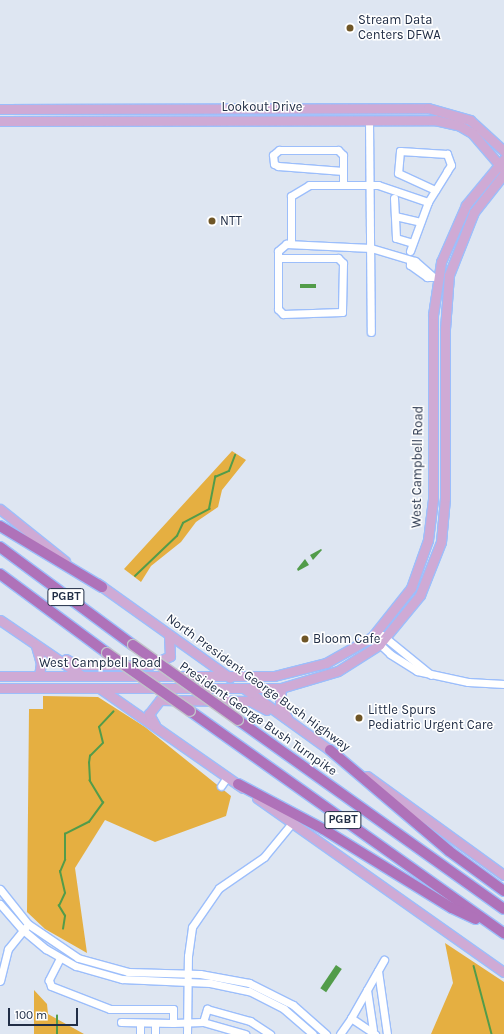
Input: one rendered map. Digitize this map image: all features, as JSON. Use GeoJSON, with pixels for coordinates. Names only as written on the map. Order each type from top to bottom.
{"type":"FeatureCollection","features":[{"type":"Feature","properties":{"kind":"highway"},"geometry":{"type":"LineString","coordinates":[[0,526],[102,587]]}},
{"type":"Feature","properties":{"kind":"highway","name":"President George Bush Turnpike"},"geometry":{"type":"LineString","coordinates":[[0,547],[133,645],[504,909]]}},
{"type":"Feature","properties":{"kind":"highway","name":"PGBT"},"geometry":{"type":"LineString","coordinates":[[0,574],[107,653],[500,931]]}},
{"type":"Feature","properties":{"kind":"highway"},"geometry":{"type":"LineString","coordinates":[[330,750],[449,851],[504,891]]}},
{"type":"Feature","properties":{"kind":"highway"},"geometry":{"type":"LineString","coordinates":[[238,784],[323,829],[452,908],[500,931]]}},
{"type":"Feature","properties":{"kind":"main road","name":"Lookout Drive"},"geometry":{"type":"LineString","coordinates":[[0,109],[369,109],[445,111],[470,120],[502,148]]}},
{"type":"Feature","properties":{"kind":"main road"},"geometry":{"type":"LineString","coordinates":[[0,121],[24,115],[28,109]]}},
{"type":"Feature","properties":{"kind":"main road"},"geometry":{"type":"LineString","coordinates":[[263,109],[263,120]]}},
{"type":"Feature","properties":{"kind":"main road"},"geometry":{"type":"LineString","coordinates":[[369,109],[369,123]]}},
{"type":"Feature","properties":{"kind":"main road","name":"Lookout Drive"},"geometry":{"type":"LineString","coordinates":[[0,121],[263,120],[369,123],[452,123],[472,133],[502,164]]}},
{"type":"Feature","properties":{"kind":"main road","name":"West Campbell Road"},"geometry":{"type":"LineString","coordinates":[[0,676],[81,675],[229,677],[292,674],[332,660],[376,634],[411,588],[426,552],[432,522],[434,276],[458,216],[502,164]]}},
{"type":"Feature","properties":{"kind":"main road","name":"West Campbell Road"},"geometry":{"type":"LineString","coordinates":[[0,688],[281,688],[338,671],[382,642],[403,619],[426,584],[444,522],[445,322],[449,280],[474,212],[504,174]]}},
{"type":"Feature","properties":{"kind":"main road"},"geometry":{"type":"LineString","coordinates":[[434,276],[449,280]]}},
{"type":"Feature","properties":{"kind":"main road","name":"North President George Bush Highway"},"geometry":{"type":"LineString","coordinates":[[0,509],[102,587],[504,874]]}},
{"type":"Feature","properties":{"kind":"main road"},"geometry":{"type":"LineString","coordinates":[[0,620],[36,646],[101,688],[504,972]]}},
{"type":"Feature","properties":{"kind":"main road"},"geometry":{"type":"LineString","coordinates":[[36,646],[76,665],[150,665],[170,656],[169,635]]}},
{"type":"Feature","properties":{"kind":"main road"},"geometry":{"type":"LineString","coordinates":[[36,646],[41,663],[39,676]]}},
{"type":"Feature","properties":{"kind":"main road"},"geometry":{"type":"LineString","coordinates":[[281,688],[280,704],[290,722]]}},
{"type":"Feature","properties":{"kind":"main road"},"geometry":{"type":"LineString","coordinates":[[158,729],[149,714],[160,700],[250,701],[290,722]]}},
{"type":"Feature","properties":{"kind":"street"},"geometry":{"type":"LineString","coordinates":[[369,123],[371,332]]}},
{"type":"Feature","properties":{"kind":"street"},"geometry":{"type":"LineString","coordinates":[[343,171],[278,166],[274,164],[273,155],[279,150],[338,150],[343,155],[343,171],[343,184]]}},
{"type":"Feature","properties":{"kind":"street"},"geometry":{"type":"LineString","coordinates":[[394,198],[396,238],[411,247],[428,202],[451,164],[451,159],[446,154],[400,151],[398,173],[435,190]]}},
{"type":"Feature","properties":{"kind":"street"},"geometry":{"type":"LineString","coordinates":[[291,244],[292,193],[313,184],[370,184],[400,189],[428,202]]}},
{"type":"Feature","properties":{"kind":"street"},"geometry":{"type":"LineString","coordinates":[[395,216],[420,222]]}},
{"type":"Feature","properties":{"kind":"street"},"geometry":{"type":"LineString","coordinates":[[278,258],[342,259],[342,312],[279,312],[278,258],[280,247],[291,244],[371,248],[410,260],[434,276]]}},
{"type":"Feature","properties":{"kind":"street"},"geometry":{"type":"LineString","coordinates":[[376,634],[382,642],[416,671],[431,675],[504,684]]}},
{"type":"Feature","properties":{"kind":"street"},"geometry":{"type":"LineString","coordinates":[[221,786],[227,777]]}},
{"type":"Feature","properties":{"kind":"street"},"geometry":{"type":"LineString","coordinates":[[188,1034],[188,978],[192,927],[206,903],[219,888],[264,857],[292,823]]}},
{"type":"Feature","properties":{"kind":"street"},"geometry":{"type":"LineString","coordinates":[[0,889],[28,924],[55,946],[102,966],[128,972],[188,978],[249,991],[284,1009],[313,1034]]}},
{"type":"Feature","properties":{"kind":"street"},"geometry":{"type":"LineString","coordinates":[[0,904],[23,930],[60,958],[122,979],[219,977],[271,992],[294,1005],[326,1034]]}},
{"type":"Feature","properties":{"kind":"street"},"geometry":{"type":"LineString","coordinates":[[0,982],[3,956],[28,924]]}},
{"type":"Feature","properties":{"kind":"street"},"geometry":{"type":"LineString","coordinates":[[60,958],[49,980],[51,986],[110,1008],[173,1009],[173,1023]]}},
{"type":"Feature","properties":{"kind":"street"},"geometry":{"type":"LineString","coordinates":[[340,1034],[351,1018],[384,960]]}},
{"type":"Feature","properties":{"kind":"street"},"geometry":{"type":"LineString","coordinates":[[378,971],[387,1034]]}},
{"type":"Feature","properties":{"kind":"street"},"geometry":{"type":"LineString","coordinates":[[351,1018],[365,1030],[374,1032],[367,990]]}},
{"type":"Feature","properties":{"kind":"street"},"geometry":{"type":"LineString","coordinates":[[203,1022],[207,1009],[250,1021],[270,1034]]}},
{"type":"Feature","properties":{"kind":"street"},"geometry":{"type":"LineString","coordinates":[[121,1022],[203,1022],[245,1034]]}},
{"type":"Feature","properties":{"kind":"street"},"geometry":{"type":"LineString","coordinates":[[140,1023],[140,1034]]}},
{"type":"Feature","properties":{"kind":"street"},"geometry":{"type":"LineString","coordinates":[[155,1023],[155,1034]]}},
{"type":"Feature","properties":{"kind":"shaded area"},"geometry":{"type":"Polygon","coordinates":[[[300,284],[316,284],[316,288],[300,288],[300,284]]]}},
{"type":"Feature","properties":{"kind":"shaded area"},"geometry":{"type":"Polygon","coordinates":[[[232,451],[246,460],[222,490],[218,507],[196,522],[181,542],[151,566],[141,582],[124,569],[232,451]]]}},
{"type":"Feature","properties":{"kind":"shaded area"},"geometry":{"type":"Polygon","coordinates":[[[321,549],[322,550],[313,560],[310,555],[321,549]]]}},
{"type":"Feature","properties":{"kind":"shaded area"},"geometry":{"type":"Polygon","coordinates":[[[305,559],[309,565],[298,571],[297,569],[305,559]]]}},
{"type":"Feature","properties":{"kind":"shaded area"},"geometry":{"type":"Polygon","coordinates":[[[43,696],[98,697],[145,727],[231,796],[226,816],[155,842],[105,820],[75,868],[87,953],[45,929],[27,912],[29,709],[43,709],[43,696]]]}},
{"type":"Feature","properties":{"kind":"shaded area"},"geometry":{"type":"Polygon","coordinates":[[[445,943],[504,982],[504,1034],[431,1034],[453,983],[445,943]]]}},
{"type":"Feature","properties":{"kind":"shaded area"},"geometry":{"type":"Polygon","coordinates":[[[336,965],[342,969],[326,992],[320,988],[336,965]]]}},
{"type":"Feature","properties":{"kind":"shaded area"},"geometry":{"type":"Polygon","coordinates":[[[34,990],[47,1004],[48,1014],[84,1034],[34,1034],[34,990]]]}},
{"type":"Feature","properties":{"kind":"waterway"},"geometry":{"type":"LineString","coordinates":[[135,576],[177,536],[183,523],[209,509],[215,477],[229,471],[235,455]]}},
{"type":"Feature","properties":{"kind":"waterway"},"geometry":{"type":"LineString","coordinates":[[63,929],[65,916],[59,906],[65,893],[60,872],[65,860],[65,834],[89,822],[103,803],[90,781],[89,763],[90,756],[103,743],[99,727],[113,712]]}},
{"type":"Feature","properties":{"kind":"waterway"},"geometry":{"type":"LineString","coordinates":[[474,966],[492,1034]]}},
{"type":"Feature","properties":{"kind":"waterway"},"geometry":{"type":"LineString","coordinates":[[57,1016],[57,1034]]}},
{"type":"Feature","properties":{"kind":"place","name":"Stream Data Centers DFWA"},"geometry":{"type":"Point","coordinates":[350,28]}},
{"type":"Feature","properties":{"kind":"place","name":"NTT"},"geometry":{"type":"Point","coordinates":[212,221]}},
{"type":"Feature","properties":{"kind":"place","name":"Bloom Cafe"},"geometry":{"type":"Point","coordinates":[305,639]}},
{"type":"Feature","properties":{"kind":"place","name":"Little Spurs Pediatric Urgent Care"},"geometry":{"type":"Point","coordinates":[359,718]}}]}
